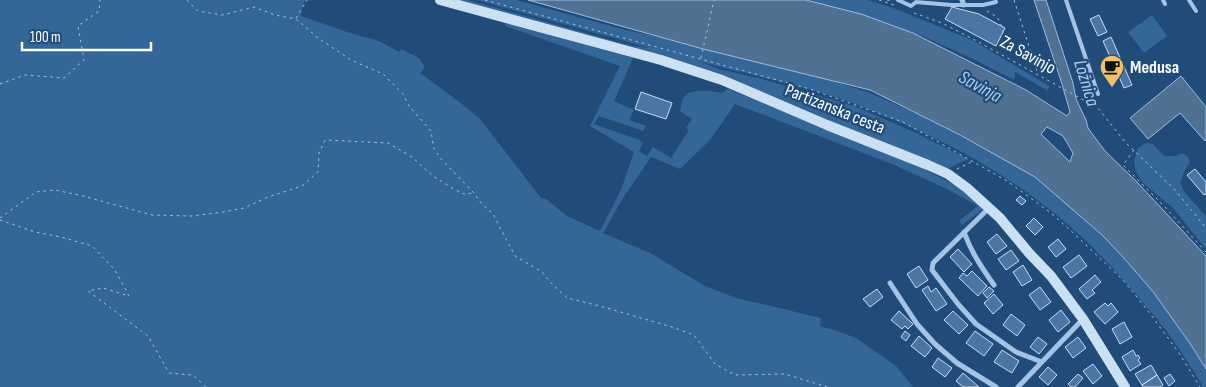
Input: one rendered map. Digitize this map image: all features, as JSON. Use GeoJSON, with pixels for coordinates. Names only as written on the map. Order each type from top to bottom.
{"type":"FeatureCollection","features":[{"type":"Feature","properties":{"kind":"street","name":"Partizanska cesta"},"geometry":{"type":"LineString","coordinates":[[440,0],[652,58],[713,78],[948,174],[967,188],[1000,218],[1051,276],[1083,319],[1125,387]]}},
{"type":"Feature","properties":{"kind":"street"},"geometry":{"type":"LineString","coordinates":[[989,208],[933,263],[932,270],[976,324],[1016,352],[1042,362]]}},
{"type":"Feature","properties":{"kind":"street"},"geometry":{"type":"LineString","coordinates":[[964,232],[970,248],[994,286]]}},
{"type":"Feature","properties":{"kind":"street"},"geometry":{"type":"LineString","coordinates":[[890,283],[917,324],[935,344],[958,363],[996,387]]}},
{"type":"Feature","properties":{"kind":"street"},"geometry":{"type":"LineString","coordinates":[[1018,387],[1083,319]]}},
{"type":"Feature","properties":{"kind":"lane"},"geometry":{"type":"LineString","coordinates":[[898,0],[911,6],[916,2],[963,2],[982,5],[996,2]]}},
{"type":"Feature","properties":{"kind":"lane"},"geometry":{"type":"LineString","coordinates":[[1066,0],[1098,94]]}},
{"type":"Feature","properties":{"kind":"lane"},"geometry":{"type":"LineString","coordinates":[[1189,0],[1196,11]]}},
{"type":"Feature","properties":{"kind":"path"},"geometry":{"type":"LineString","coordinates":[[0,84],[25,75],[64,78],[84,60],[78,26],[99,11],[100,0]]}},
{"type":"Feature","properties":{"kind":"path"},"geometry":{"type":"LineString","coordinates":[[187,0],[198,11],[222,15],[254,7],[275,15],[296,19],[318,38],[351,60],[384,74],[403,94],[409,106],[431,131],[434,148],[440,159],[493,214],[516,256],[542,272],[567,298],[600,306],[694,335],[715,364],[736,375],[785,374],[827,387]]}},
{"type":"Feature","properties":{"kind":"path"},"geometry":{"type":"LineString","coordinates":[[296,19],[308,0]]}},
{"type":"Feature","properties":{"kind":"path"},"geometry":{"type":"LineString","coordinates":[[485,0],[810,90],[903,122],[1007,181],[1051,213],[1068,228],[1123,280],[1179,353],[1200,387]]}},
{"type":"Feature","properties":{"kind":"path"},"geometry":{"type":"LineString","coordinates":[[701,59],[714,0]]}},
{"type":"Feature","properties":{"kind":"path"},"geometry":{"type":"LineString","coordinates":[[879,0],[899,7]]}},
{"type":"Feature","properties":{"kind":"path"},"geometry":{"type":"LineString","coordinates":[[887,0],[893,1]]}},
{"type":"Feature","properties":{"kind":"path"},"geometry":{"type":"LineString","coordinates":[[1014,0],[1038,75]]}},
{"type":"Feature","properties":{"kind":"path","name":"Za Savinjo"},"geometry":{"type":"LineString","coordinates":[[908,10],[942,23],[1098,108],[1125,142],[1175,190],[1206,228]]}},
{"type":"Feature","properties":{"kind":"path"},"geometry":{"type":"LineString","coordinates":[[988,11],[997,17],[1005,38],[1016,51],[1036,67]]}},
{"type":"Feature","properties":{"kind":"path"},"geometry":{"type":"LineString","coordinates":[[0,219],[36,192],[55,190],[152,215],[192,216],[244,208],[268,197],[302,186],[318,172],[319,153],[325,140],[388,143],[412,157],[433,176],[454,189],[464,194],[474,193]]}},
{"type":"Feature","properties":{"kind":"path"},"geometry":{"type":"LineString","coordinates":[[1134,150],[1123,165],[1206,252]]}},
{"type":"Feature","properties":{"kind":"path"},"geometry":{"type":"LineString","coordinates":[[948,174],[972,162]]}},
{"type":"Feature","properties":{"kind":"path"},"geometry":{"type":"LineString","coordinates":[[0,219],[35,232],[62,237],[92,246],[115,270],[129,296],[103,288],[88,292],[148,336],[169,373],[193,375],[206,387]]}},
{"type":"Feature","properties":{"kind":"shaded area"},"geometry":{"type":"Polygon","coordinates":[[[0,0],[305,0],[301,16],[379,41],[399,52],[403,50],[419,58],[425,67],[420,73],[480,119],[541,198],[546,199],[567,216],[600,231],[621,190],[634,152],[590,126],[620,66],[505,26],[506,23],[633,58],[614,101],[634,110],[629,120],[646,126],[643,131],[599,116],[594,124],[639,140],[643,143],[639,151],[647,156],[653,147],[671,158],[689,130],[686,128],[692,119],[680,111],[686,95],[698,91],[722,93],[728,89],[922,168],[964,190],[982,206],[982,210],[962,225],[959,221],[978,206],[947,189],[892,164],[735,104],[710,140],[680,169],[651,157],[623,198],[603,233],[652,254],[705,286],[736,298],[821,318],[820,326],[856,338],[896,366],[913,387],[0,387],[0,0]]]}},
{"type":"Feature","properties":{"kind":"shaded area"},"geometry":{"type":"Polygon","coordinates":[[[455,0],[468,0],[632,46],[650,48],[477,0],[516,0],[622,29],[718,50],[817,76],[870,93],[919,115],[1001,157],[1033,175],[1102,235],[1123,257],[1154,293],[1191,345],[1206,369],[1206,387],[1203,387],[1174,342],[1154,316],[1119,275],[1080,235],[1016,185],[953,147],[886,116],[848,101],[698,61],[719,69],[762,79],[854,106],[914,132],[968,159],[947,169],[759,92],[455,0]]]}},
{"type":"Feature","properties":{"kind":"shaded area"},"geometry":{"type":"Polygon","coordinates":[[[802,0],[868,0],[893,8],[972,40],[1049,86],[1048,91],[1015,72],[1014,80],[918,34],[917,37],[802,0]]]}},
{"type":"Feature","properties":{"kind":"shaded area"},"geometry":{"type":"Polygon","coordinates":[[[1152,15],[1167,36],[1144,53],[1128,32],[1152,15]]]}},
{"type":"Feature","properties":{"kind":"shaded area"},"geometry":{"type":"Polygon","coordinates":[[[1146,143],[1153,144],[1164,156],[1176,156],[1182,153],[1188,157],[1190,162],[1180,183],[1185,193],[1206,216],[1206,249],[1173,208],[1143,183],[1136,172],[1134,161],[1138,148],[1146,143]]]}},
{"type":"Feature","properties":{"kind":"water","name":"Savinja"},"geometry":{"type":"Polygon","coordinates":[[[528,0],[806,0],[861,14],[913,33],[1026,90],[1067,116],[1070,112],[1034,0],[1046,0],[1073,83],[1076,99],[1088,128],[1105,151],[1136,181],[1206,256],[1206,369],[1154,293],[1123,257],[1102,235],[1035,177],[960,135],[870,90],[703,49],[528,0]],[[1047,127],[1041,134],[1070,162],[1073,153],[1063,136],[1047,127]]]}},
{"type":"Feature","properties":{"kind":"water"},"geometry":{"type":"Polygon","coordinates":[[[1181,76],[1206,107],[1206,140],[1180,113],[1148,139],[1130,118],[1181,76]]]}},
{"type":"Feature","properties":{"kind":"building"},"geometry":{"type":"Polygon","coordinates":[[[952,7],[979,14],[1005,28],[996,46],[945,19],[952,7]]]}},
{"type":"Feature","properties":{"kind":"building"},"geometry":{"type":"Polygon","coordinates":[[[1099,15],[1107,32],[1098,36],[1090,19],[1099,15]]]}},
{"type":"Feature","properties":{"kind":"building"},"geometry":{"type":"Polygon","coordinates":[[[1111,37],[1132,85],[1124,88],[1103,41],[1111,37]]]}},
{"type":"Feature","properties":{"kind":"building"},"geometry":{"type":"Polygon","coordinates":[[[641,92],[672,103],[666,119],[635,109],[641,92]]]}},
{"type":"Feature","properties":{"kind":"building"},"geometry":{"type":"Polygon","coordinates":[[[1195,169],[1206,182],[1206,194],[1204,195],[1187,175],[1195,169]]]}},
{"type":"Feature","properties":{"kind":"building"},"geometry":{"type":"Polygon","coordinates":[[[1020,196],[1026,201],[1022,205],[1016,200],[1020,196]]]}},
{"type":"Feature","properties":{"kind":"building"},"geometry":{"type":"Polygon","coordinates":[[[1034,218],[1043,227],[1035,235],[1026,226],[1034,218]]]}},
{"type":"Feature","properties":{"kind":"building"},"geometry":{"type":"Polygon","coordinates":[[[997,234],[1007,246],[996,254],[987,242],[997,234]]]}},
{"type":"Feature","properties":{"kind":"building"},"geometry":{"type":"Polygon","coordinates":[[[1058,239],[1066,249],[1056,257],[1048,247],[1058,239]]]}},
{"type":"Feature","properties":{"kind":"building"},"geometry":{"type":"Polygon","coordinates":[[[958,249],[972,264],[964,272],[950,257],[958,249]]]}},
{"type":"Feature","properties":{"kind":"building"},"geometry":{"type":"Polygon","coordinates":[[[1011,250],[1019,261],[1006,270],[998,259],[1011,250]]]}},
{"type":"Feature","properties":{"kind":"building"},"geometry":{"type":"Polygon","coordinates":[[[1079,255],[1087,266],[1071,278],[1063,267],[1079,255]]]}},
{"type":"Feature","properties":{"kind":"building"},"geometry":{"type":"Polygon","coordinates":[[[1023,265],[1032,280],[1022,286],[1013,272],[1023,265]]]}},
{"type":"Feature","properties":{"kind":"building"},"geometry":{"type":"Polygon","coordinates":[[[919,266],[928,280],[916,288],[907,274],[919,266]]]}},
{"type":"Feature","properties":{"kind":"building"},"geometry":{"type":"Polygon","coordinates":[[[972,271],[987,286],[978,296],[959,278],[963,273],[967,276],[972,271]]]}},
{"type":"Feature","properties":{"kind":"building"},"geometry":{"type":"Polygon","coordinates":[[[1095,275],[1101,282],[1092,290],[1095,293],[1087,299],[1079,289],[1095,275]]]}},
{"type":"Feature","properties":{"kind":"building"},"geometry":{"type":"Polygon","coordinates":[[[928,286],[931,292],[936,288],[947,304],[936,311],[922,290],[928,286]]]}},
{"type":"Feature","properties":{"kind":"building"},"geometry":{"type":"Polygon","coordinates":[[[989,287],[994,291],[987,298],[983,293],[989,287]]]}},
{"type":"Feature","properties":{"kind":"building"},"geometry":{"type":"Polygon","coordinates":[[[1040,287],[1051,302],[1040,310],[1029,295],[1040,287]]]}},
{"type":"Feature","properties":{"kind":"building"},"geometry":{"type":"Polygon","coordinates":[[[877,289],[883,297],[870,307],[863,299],[877,289]]]}},
{"type":"Feature","properties":{"kind":"building"},"geometry":{"type":"Polygon","coordinates":[[[994,294],[1003,305],[993,314],[984,303],[994,294]]]}},
{"type":"Feature","properties":{"kind":"building"},"geometry":{"type":"Polygon","coordinates":[[[1105,303],[1108,306],[1111,303],[1118,312],[1105,324],[1094,312],[1105,303]]]}},
{"type":"Feature","properties":{"kind":"building"},"geometry":{"type":"Polygon","coordinates":[[[1061,310],[1070,322],[1058,332],[1049,320],[1061,310]]]}},
{"type":"Feature","properties":{"kind":"building"},"geometry":{"type":"Polygon","coordinates":[[[899,311],[913,324],[908,329],[905,326],[902,329],[891,320],[899,311]]]}},
{"type":"Feature","properties":{"kind":"building"},"geometry":{"type":"Polygon","coordinates":[[[953,311],[968,325],[959,334],[944,320],[953,311]]]}},
{"type":"Feature","properties":{"kind":"building"},"geometry":{"type":"Polygon","coordinates":[[[1011,314],[1025,325],[1017,336],[1003,325],[1011,314]]]}},
{"type":"Feature","properties":{"kind":"building"},"geometry":{"type":"Polygon","coordinates":[[[1124,322],[1132,337],[1120,344],[1112,329],[1124,322]]]}},
{"type":"Feature","properties":{"kind":"building"},"geometry":{"type":"Polygon","coordinates":[[[905,331],[910,335],[906,341],[901,337],[905,331]]]}},
{"type":"Feature","properties":{"kind":"building"},"geometry":{"type":"Polygon","coordinates":[[[975,331],[993,344],[984,356],[966,343],[975,331]]]}},
{"type":"Feature","properties":{"kind":"building"},"geometry":{"type":"Polygon","coordinates":[[[919,336],[932,348],[925,357],[911,346],[919,336]]]}},
{"type":"Feature","properties":{"kind":"building"},"geometry":{"type":"Polygon","coordinates":[[[1038,337],[1047,344],[1039,354],[1030,347],[1038,337]]]}},
{"type":"Feature","properties":{"kind":"building"},"geometry":{"type":"Polygon","coordinates":[[[1078,337],[1086,348],[1073,358],[1065,347],[1078,337]]]}},
{"type":"Feature","properties":{"kind":"building"},"geometry":{"type":"Polygon","coordinates":[[[1002,350],[1019,361],[1012,373],[994,362],[1002,350]]]}},
{"type":"Feature","properties":{"kind":"building"},"geometry":{"type":"Polygon","coordinates":[[[1133,350],[1136,356],[1138,355],[1140,358],[1138,360],[1141,364],[1130,371],[1122,357],[1133,350]]]}},
{"type":"Feature","properties":{"kind":"building"},"geometry":{"type":"Polygon","coordinates":[[[938,358],[952,368],[945,377],[932,367],[938,358]]]}},
{"type":"Feature","properties":{"kind":"building"},"geometry":{"type":"Polygon","coordinates":[[[1093,364],[1102,376],[1093,384],[1083,371],[1093,364]]]}},
{"type":"Feature","properties":{"kind":"building"},"geometry":{"type":"Polygon","coordinates":[[[1151,365],[1157,375],[1142,385],[1135,374],[1151,365]]]}},
{"type":"Feature","properties":{"kind":"building"},"geometry":{"type":"Polygon","coordinates":[[[1048,367],[1057,375],[1048,385],[1039,377],[1048,367]]]}},
{"type":"Feature","properties":{"kind":"building"},"geometry":{"type":"Polygon","coordinates":[[[963,373],[979,387],[963,387],[956,381],[963,373]]]}},
{"type":"Feature","properties":{"kind":"building"},"geometry":{"type":"Polygon","coordinates":[[[1078,374],[1083,378],[1075,387],[1071,387],[1068,384],[1078,374]]]}},
{"type":"Feature","properties":{"kind":"building"},"geometry":{"type":"Polygon","coordinates":[[[1170,374],[1175,381],[1169,386],[1164,378],[1170,374]]]}},
{"type":"Feature","properties":{"kind":"building"},"geometry":{"type":"Polygon","coordinates":[[[1157,375],[1163,385],[1160,387],[1143,387],[1142,385],[1157,375]]]}},
{"type":"Feature","properties":{"kind":"place","name":"Medusa"},"geometry":{"type":"Point","coordinates":[1112,88]}},
{"type":"Feature","properties":{"kind":"water label","name":"Ložnica"},"geometry":{"type":"Point","coordinates":[1086,83]}}]}
